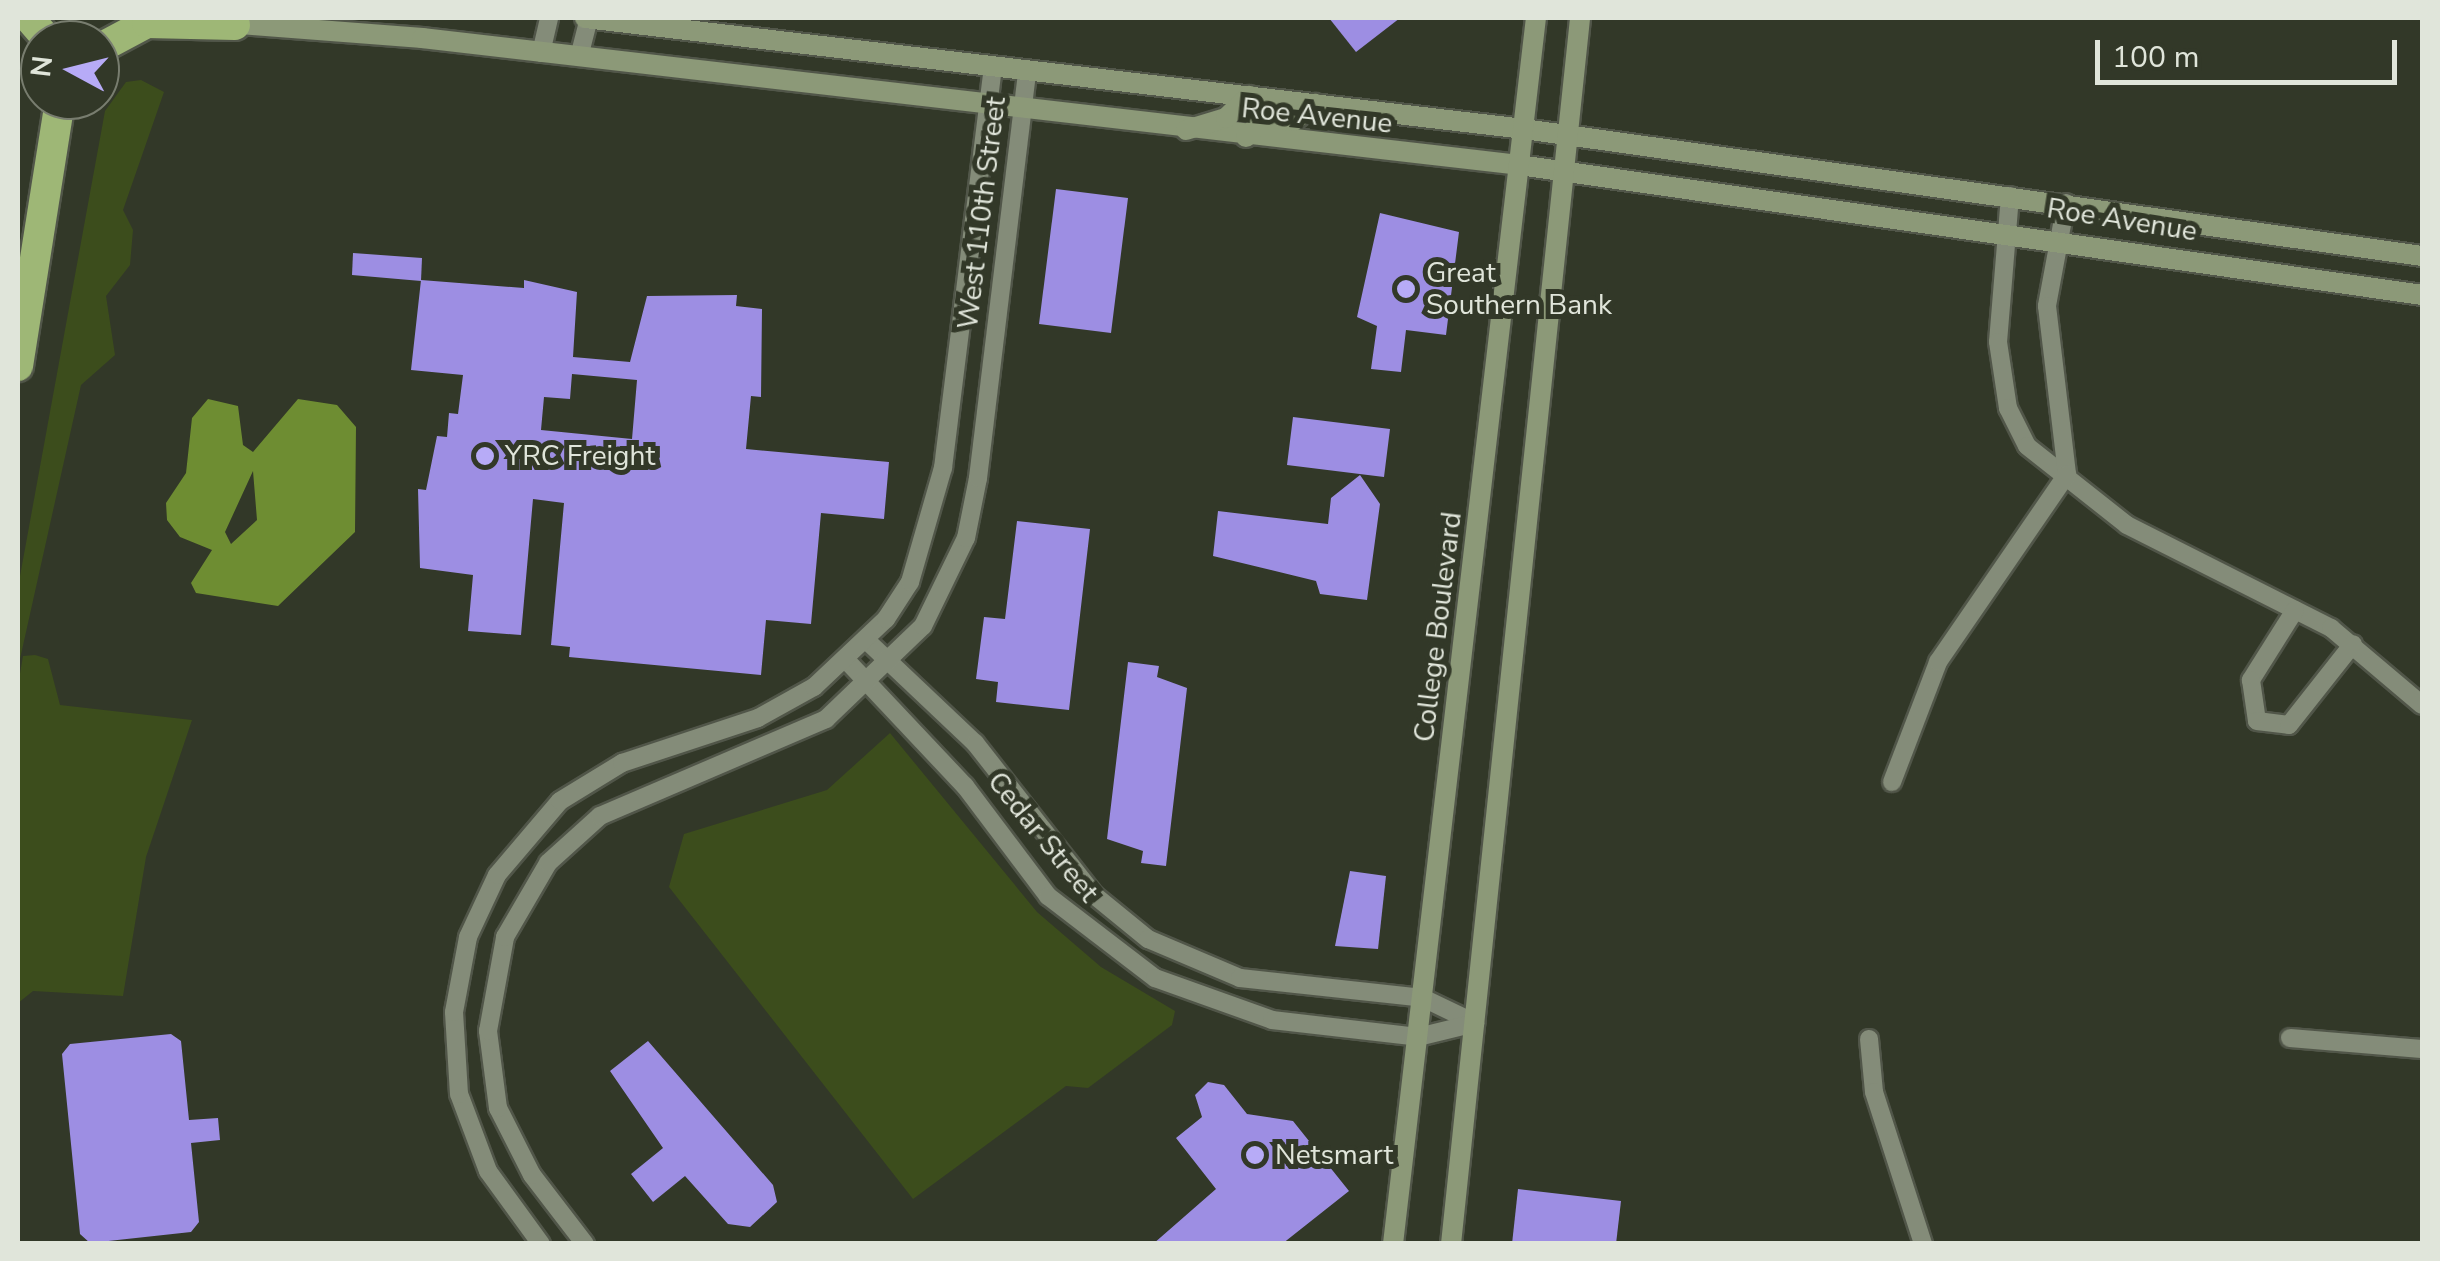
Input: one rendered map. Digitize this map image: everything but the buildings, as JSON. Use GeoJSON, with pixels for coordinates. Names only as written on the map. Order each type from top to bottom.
{"type":"FeatureCollection","features":[{"type":"Feature","properties":{"kind":"highway"},"geometry":{"type":"LineString","coordinates":[[120,37],[147,23],[235,25]]}},
{"type":"Feature","properties":{"kind":"highway"},"geometry":{"type":"LineString","coordinates":[[18,366],[57,120]]}},
{"type":"Feature","properties":{"kind":"main road","name":"Roe Avenue"},"geometry":{"type":"LineString","coordinates":[[203,18],[235,25],[579,57],[1021,112],[1568,172],[2008,231],[2422,295]]}},
{"type":"Feature","properties":{"kind":"main road","name":"Roe Avenue"},"geometry":{"type":"LineString","coordinates":[[588,18],[1524,129],[2422,256]]}},
{"type":"Feature","properties":{"kind":"main road","name":"College Boulevard"},"geometry":{"type":"LineString","coordinates":[[1393,1244],[1536,18]]}},
{"type":"Feature","properties":{"kind":"main road"},"geometry":{"type":"LineString","coordinates":[[1450,1244],[1568,172],[1580,18]]}},
{"type":"Feature","properties":{"kind":"main road"},"geometry":{"type":"LineString","coordinates":[[1186,130],[1226,118],[1249,96]]}},
{"type":"Feature","properties":{"kind":"main road"},"geometry":{"type":"LineString","coordinates":[[1246,136],[1267,117],[1292,121],[1315,104]]}},
{"type":"Feature","properties":{"kind":"street"},"geometry":{"type":"LineString","coordinates":[[541,53],[549,18]]}},
{"type":"Feature","properties":{"kind":"street"},"geometry":{"type":"LineString","coordinates":[[579,57],[588,18]]}},
{"type":"Feature","properties":{"kind":"street","name":"West 110th Street"},"geometry":{"type":"LineString","coordinates":[[541,1244],[481,1156],[455,1063],[461,961],[497,875],[560,801],[596,778],[758,718],[846,662],[910,582],[928,536],[993,68]]}},
{"type":"Feature","properties":{"kind":"street","name":"West 110th Street"},"geometry":{"type":"LineString","coordinates":[[585,1244],[517,1150],[491,1074],[492,986],[528,888],[600,816],[664,782],[791,739],[871,686],[923,626],[966,538],[993,360],[1027,72]]}},
{"type":"Feature","properties":{"kind":"street"},"geometry":{"type":"LineString","coordinates":[[2010,196],[1998,342],[2008,408],[2027,446],[2068,474],[2127,525],[2295,610],[2353,644],[2422,705]]}},
{"type":"Feature","properties":{"kind":"street"},"geometry":{"type":"LineString","coordinates":[[1892,782],[1938,662],[2068,474],[2046,306],[2066,203]]}},
{"type":"Feature","properties":{"kind":"street","name":"West 110th Street"},"geometry":{"type":"LineString","coordinates":[[956,356],[993,360]]}},
{"type":"Feature","properties":{"kind":"street"},"geometry":{"type":"LineString","coordinates":[[2295,610],[2252,680],[2257,721],[2289,725],[2353,644]]}},
{"type":"Feature","properties":{"kind":"street","name":"Cedar Street"},"geometry":{"type":"LineString","coordinates":[[866,640],[974,743],[1110,911],[1170,951],[1240,978],[1423,998],[1475,1023]]}},
{"type":"Feature","properties":{"kind":"street","name":"Cedar Street"},"geometry":{"type":"LineString","coordinates":[[846,662],[1078,925],[1155,978],[1226,1008],[1418,1037],[1475,1023]]}},
{"type":"Feature","properties":{"kind":"street"},"geometry":{"type":"LineString","coordinates":[[1226,1008],[1240,978]]}},
{"type":"Feature","properties":{"kind":"street"},"geometry":{"type":"LineString","coordinates":[[2290,1038],[2422,1049]]}},
{"type":"Feature","properties":{"kind":"street"},"geometry":{"type":"LineString","coordinates":[[1869,1039],[1874,1092],[1923,1244]]}},
{"type":"Feature","properties":{"kind":"shaded area"},"geometry":{"type":"Polygon","coordinates":[[[141,80],[164,92],[123,210],[133,230],[130,265],[106,296],[115,355],[81,385],[18,668],[18,587],[103,120],[120,120],[120,90],[126,82],[141,80]]]}},
{"type":"Feature","properties":{"kind":"shaded area"},"geometry":{"type":"Polygon","coordinates":[[[208,399],[238,406],[243,445],[253,452],[298,399],[337,405],[356,427],[355,532],[278,606],[196,593],[191,583],[212,550],[180,537],[167,520],[166,503],[186,473],[192,418],[208,399]],[[253,471],[225,532],[231,544],[257,520],[253,471]]]}},
{"type":"Feature","properties":{"kind":"shaded area"},"geometry":{"type":"Polygon","coordinates":[[[23,656],[48,659],[60,705],[192,720],[146,857],[123,996],[33,991],[18,1003],[18,685],[23,656]]]}},
{"type":"Feature","properties":{"kind":"shaded area"},"geometry":{"type":"Polygon","coordinates":[[[890,733],[1037,912],[1101,967],[1175,1011],[1172,1025],[1088,1088],[1066,1086],[913,1199],[669,887],[684,834],[827,790],[890,733]]]}},
{"type":"Feature","properties":{"kind":"place","name":"Great Southern Bank"},"geometry":{"type":"Point","coordinates":[1406,289]}},
{"type":"Feature","properties":{"kind":"place","name":"YRC Freight"},"geometry":{"type":"Point","coordinates":[485,456]}},
{"type":"Feature","properties":{"kind":"place","name":"Netsmart"},"geometry":{"type":"Point","coordinates":[1255,1155]}}]}
